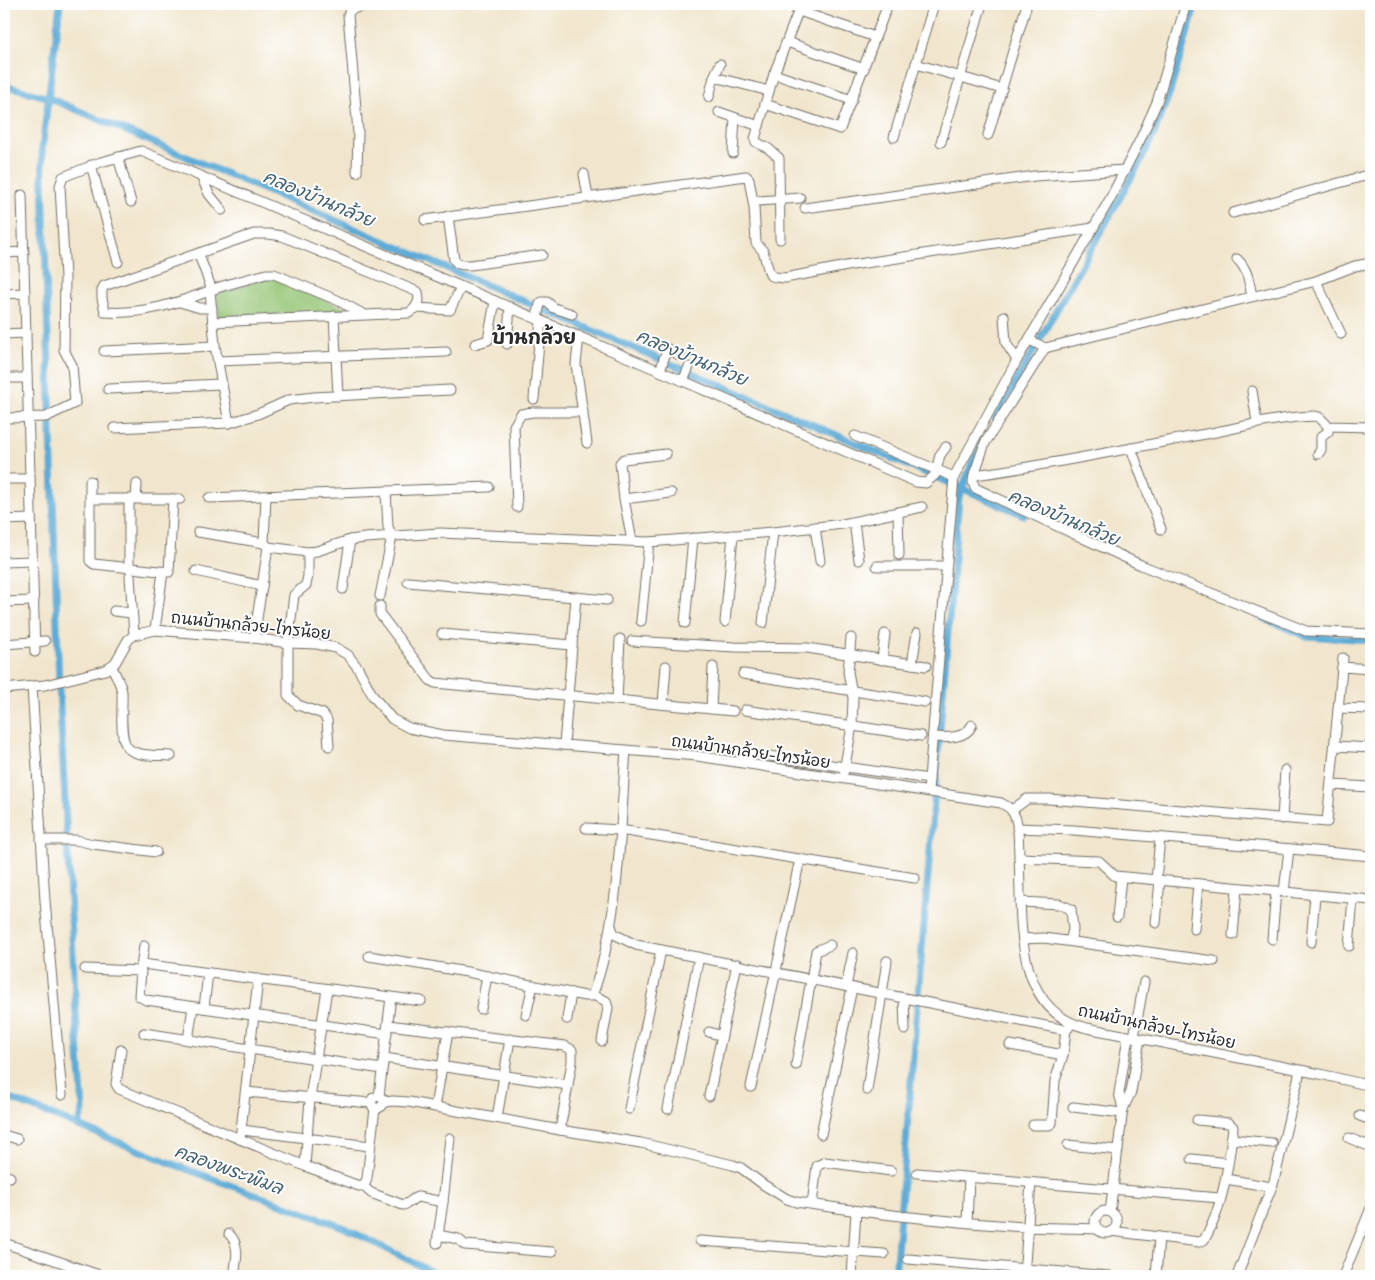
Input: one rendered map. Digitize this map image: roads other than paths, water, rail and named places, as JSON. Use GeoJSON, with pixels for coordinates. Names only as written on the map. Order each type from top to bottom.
{"type":"FeatureCollection","features":[{"type":"Feature","properties":{"kind":"street"},"geometry":{"type":"LineString","coordinates":[[357,172],[358,132],[347,8],[352,9],[368,4]]}},
{"type":"Feature","properties":{"kind":"street"},"geometry":{"type":"LineString","coordinates":[[894,137],[934,4]]}},
{"type":"Feature","properties":{"kind":"street"},"geometry":{"type":"LineString","coordinates":[[942,142],[982,4]]}},
{"type":"Feature","properties":{"kind":"street"},"geometry":{"type":"LineString","coordinates":[[988,136],[1027,4]]}},
{"type":"Feature","properties":{"kind":"street"},"geometry":{"type":"LineString","coordinates":[[1186,4],[1157,102],[1037,344],[985,444],[973,482],[981,492],[1150,569],[1306,631],[1371,634]]}},
{"type":"Feature","properties":{"kind":"street"},"geometry":{"type":"LineString","coordinates":[[765,104],[838,130],[842,128],[876,38],[885,5]]}},
{"type":"Feature","properties":{"kind":"street"},"geometry":{"type":"LineString","coordinates":[[780,239],[779,158],[769,149],[755,141],[774,74],[800,7],[876,38]]}},
{"type":"Feature","properties":{"kind":"street"},"geometry":{"type":"LineString","coordinates":[[787,42],[864,69]]}},
{"type":"Feature","properties":{"kind":"street"},"geometry":{"type":"LineString","coordinates":[[709,97],[714,77],[720,64]]}},
{"type":"Feature","properties":{"kind":"street"},"geometry":{"type":"LineString","coordinates":[[916,64],[1002,89]]}},
{"type":"Feature","properties":{"kind":"street"},"geometry":{"type":"LineString","coordinates":[[774,74],[852,100]]}},
{"type":"Feature","properties":{"kind":"street"},"geometry":{"type":"LineString","coordinates":[[714,77],[769,91]]}},
{"type":"Feature","properties":{"kind":"street"},"geometry":{"type":"LineString","coordinates":[[719,112],[759,126]]}},
{"type":"Feature","properties":{"kind":"street"},"geometry":{"type":"LineString","coordinates":[[733,153],[736,118]]}},
{"type":"Feature","properties":{"kind":"street"},"geometry":{"type":"LineString","coordinates":[[76,413],[72,365],[64,350],[65,278],[60,186],[63,177],[91,165],[141,151],[495,301],[510,307],[539,314],[579,336],[660,369],[916,482],[926,483],[935,472],[940,455],[946,448]]}},
{"type":"Feature","properties":{"kind":"street"},"geometry":{"type":"LineString","coordinates":[[118,157],[131,202]]}},
{"type":"Feature","properties":{"kind":"street"},"geometry":{"type":"LineString","coordinates":[[91,165],[118,262]]}},
{"type":"Feature","properties":{"kind":"street"},"geometry":{"type":"LineString","coordinates":[[805,208],[1036,176],[1124,170]]}},
{"type":"Feature","properties":{"kind":"street"},"geometry":{"type":"LineString","coordinates":[[584,174],[588,198]]}},
{"type":"Feature","properties":{"kind":"street"},"geometry":{"type":"LineString","coordinates":[[1233,214],[1371,174]]}},
{"type":"Feature","properties":{"kind":"street"},"geometry":{"type":"LineString","coordinates":[[201,176],[210,194],[222,210]]}},
{"type":"Feature","properties":{"kind":"street"},"geometry":{"type":"LineString","coordinates":[[424,220],[746,176],[749,179],[754,207],[756,243],[763,251],[770,275],[785,278],[852,265],[1093,228]]}},
{"type":"Feature","properties":{"kind":"street"},"geometry":{"type":"LineString","coordinates":[[22,196],[27,378],[30,418],[31,561],[35,647]]}},
{"type":"Feature","properties":{"kind":"street"},"geometry":{"type":"LineString","coordinates":[[759,201],[800,198]]}},
{"type":"Feature","properties":{"kind":"street"},"geometry":{"type":"LineString","coordinates":[[448,216],[454,260],[461,266],[542,255]]}},
{"type":"Feature","properties":{"kind":"street"},"geometry":{"type":"LineString","coordinates":[[213,322],[409,312],[415,308],[418,292],[282,236],[269,234],[254,234],[199,255],[104,286],[102,290],[103,309],[106,312],[155,309],[266,274],[274,274],[337,300],[363,314]]}},
{"type":"Feature","properties":{"kind":"street"},"geometry":{"type":"LineString","coordinates":[[4,253],[24,252]]}},
{"type":"Feature","properties":{"kind":"street"},"geometry":{"type":"LineString","coordinates":[[199,255],[211,291],[215,346],[229,423]]}},
{"type":"Feature","properties":{"kind":"street"},"geometry":{"type":"LineString","coordinates":[[1238,258],[1247,272],[1252,296]]}},
{"type":"Feature","properties":{"kind":"street"},"geometry":{"type":"LineString","coordinates":[[933,792],[929,779],[934,737],[953,483],[1017,360],[1037,344],[1316,281],[1355,266],[1371,263]]}},
{"type":"Feature","properties":{"kind":"street"},"geometry":{"type":"LineString","coordinates":[[1316,281],[1341,334]]}},
{"type":"Feature","properties":{"kind":"street"},"geometry":{"type":"LineString","coordinates":[[415,308],[450,310],[461,287]]}},
{"type":"Feature","properties":{"kind":"street"},"geometry":{"type":"LineString","coordinates":[[4,294],[25,293]]}},
{"type":"Feature","properties":{"kind":"street"},"geometry":{"type":"LineString","coordinates":[[475,344],[488,340],[495,301]]}},
{"type":"Feature","properties":{"kind":"street"},"geometry":{"type":"LineString","coordinates":[[180,302],[191,306],[212,308]]}},
{"type":"Feature","properties":{"kind":"street"},"geometry":{"type":"LineString","coordinates":[[534,399],[539,314],[542,302],[547,302],[554,308],[572,314]]}},
{"type":"Feature","properties":{"kind":"street"},"geometry":{"type":"LineString","coordinates":[[508,344],[510,307]]}},
{"type":"Feature","properties":{"kind":"street"},"geometry":{"type":"LineString","coordinates":[[334,316],[338,396]]}},
{"type":"Feature","properties":{"kind":"street"},"geometry":{"type":"LineString","coordinates":[[1004,316],[1006,343],[1017,360]]}},
{"type":"Feature","properties":{"kind":"street"},"geometry":{"type":"LineString","coordinates":[[4,334],[26,333]]}},
{"type":"Feature","properties":{"kind":"street"},"geometry":{"type":"LineString","coordinates":[[579,336],[576,364],[587,444]]}},
{"type":"Feature","properties":{"kind":"street"},"geometry":{"type":"LineString","coordinates":[[104,351],[215,346]]}},
{"type":"Feature","properties":{"kind":"street"},"geometry":{"type":"LineString","coordinates":[[660,369],[666,352],[670,349],[681,356]]}},
{"type":"Feature","properties":{"kind":"street"},"geometry":{"type":"LineString","coordinates":[[218,361],[446,352]]}},
{"type":"Feature","properties":{"kind":"street"},"geometry":{"type":"LineString","coordinates":[[683,380],[689,369]]}},
{"type":"Feature","properties":{"kind":"street"},"geometry":{"type":"LineString","coordinates":[[4,378],[27,378]]}},
{"type":"Feature","properties":{"kind":"street"},"geometry":{"type":"LineString","coordinates":[[108,389],[222,384]]}},
{"type":"Feature","properties":{"kind":"street"},"geometry":{"type":"LineString","coordinates":[[114,428],[229,423],[258,414],[289,400],[450,390]]}},
{"type":"Feature","properties":{"kind":"street"},"geometry":{"type":"LineString","coordinates":[[1252,391],[1257,422]]}},
{"type":"Feature","properties":{"kind":"street"},"geometry":{"type":"LineString","coordinates":[[4,418],[46,417],[75,403]]}},
{"type":"Feature","properties":{"kind":"street"},"geometry":{"type":"LineString","coordinates":[[517,507],[514,426],[518,418],[521,414],[533,412],[583,412]]}},
{"type":"Feature","properties":{"kind":"street"},"geometry":{"type":"LineString","coordinates":[[974,474],[1015,470],[1257,422],[1315,416],[1319,417],[1328,426],[1371,427]]}},
{"type":"Feature","properties":{"kind":"street"},"geometry":{"type":"LineString","coordinates":[[1318,454],[1321,450],[1321,437],[1328,432],[1328,426]]}},
{"type":"Feature","properties":{"kind":"street"},"geometry":{"type":"LineString","coordinates":[[855,436],[935,472],[953,483]]}},
{"type":"Feature","properties":{"kind":"street"},"geometry":{"type":"LineString","coordinates":[[1131,448],[1161,529]]}},
{"type":"Feature","properties":{"kind":"street"},"geometry":{"type":"LineString","coordinates":[[632,541],[624,499],[621,461],[666,454]]}},
{"type":"Feature","properties":{"kind":"street"},"geometry":{"type":"LineString","coordinates":[[4,479],[30,479]]}},
{"type":"Feature","properties":{"kind":"street"},"geometry":{"type":"LineString","coordinates":[[90,481],[90,562],[129,572],[170,571],[177,499],[91,499]]}},
{"type":"Feature","properties":{"kind":"street"},"geometry":{"type":"LineString","coordinates":[[4,689],[45,685],[70,680],[112,667],[128,640],[134,635],[129,572],[132,498],[137,484]]}},
{"type":"Feature","properties":{"kind":"street"},"geometry":{"type":"LineString","coordinates":[[209,498],[489,487]]}},
{"type":"Feature","properties":{"kind":"street"},"geometry":{"type":"LineString","coordinates":[[380,596],[392,536],[388,527],[386,491]]}},
{"type":"Feature","properties":{"kind":"street"},"geometry":{"type":"LineString","coordinates":[[624,499],[670,492]]}},
{"type":"Feature","properties":{"kind":"street"},"geometry":{"type":"LineString","coordinates":[[254,638],[266,545],[266,496]]}},
{"type":"Feature","properties":{"kind":"street"},"geometry":{"type":"LineString","coordinates":[[198,532],[308,552],[324,549],[350,540],[440,533],[649,542],[815,527],[854,522],[922,507]]}},
{"type":"Feature","properties":{"kind":"street"},"geometry":{"type":"LineString","coordinates":[[898,512],[899,555]]}},
{"type":"Feature","properties":{"kind":"street"},"geometry":{"type":"LineString","coordinates":[[4,520],[31,519]]}},
{"type":"Feature","properties":{"kind":"street"},"geometry":{"type":"LineString","coordinates":[[854,522],[859,560]]}},
{"type":"Feature","properties":{"kind":"street"},"geometry":{"type":"LineString","coordinates":[[815,527],[820,561]]}},
{"type":"Feature","properties":{"kind":"street"},"geometry":{"type":"LineString","coordinates":[[763,623],[772,532]]}},
{"type":"Feature","properties":{"kind":"street"},"geometry":{"type":"LineString","coordinates":[[725,622],[733,535]]}},
{"type":"Feature","properties":{"kind":"street"},"geometry":{"type":"LineString","coordinates":[[685,622],[693,538]]}},
{"type":"Feature","properties":{"kind":"street"},"geometry":{"type":"LineString","coordinates":[[343,589],[350,540]]}},
{"type":"Feature","properties":{"kind":"street"},"geometry":{"type":"LineString","coordinates":[[642,621],[649,542]]}},
{"type":"Feature","properties":{"kind":"street"},"geometry":{"type":"LineString","coordinates":[[308,552],[306,585],[294,594],[288,643],[288,695],[298,705],[323,714],[327,720],[329,746]]}},
{"type":"Feature","properties":{"kind":"street"},"geometry":{"type":"LineString","coordinates":[[4,562],[31,561]]}},
{"type":"Feature","properties":{"kind":"street"},"geometry":{"type":"LineString","coordinates":[[877,566],[946,566]]}},
{"type":"Feature","properties":{"kind":"street"},"geometry":{"type":"LineString","coordinates":[[196,571],[262,586]]}},
{"type":"Feature","properties":{"kind":"street"},"geometry":{"type":"LineString","coordinates":[[155,630],[163,572]]}},
{"type":"Feature","properties":{"kind":"street"},"geometry":{"type":"LineString","coordinates":[[408,582],[607,600]]}},
{"type":"Feature","properties":{"kind":"street"},"geometry":{"type":"LineString","coordinates":[[564,744],[576,597]]}},
{"type":"Feature","properties":{"kind":"street"},"geometry":{"type":"LineString","coordinates":[[4,602],[34,601]]}},
{"type":"Feature","properties":{"kind":"street"},"geometry":{"type":"LineString","coordinates":[[380,606],[380,614],[432,682],[733,711]]}},
{"type":"Feature","properties":{"kind":"street"},"geometry":{"type":"LineString","coordinates":[[114,611],[132,613]]}},
{"type":"Feature","properties":{"kind":"street","name":"ถนนบ้านกล้วย-ไทรน้อย"},"geometry":{"type":"LineString","coordinates":[[134,635],[155,630],[327,646],[348,655],[384,711],[401,725],[444,735],[697,756],[1002,803],[1012,810],[1017,828],[1023,939],[1027,967],[1038,993],[1052,1011],[1069,1027],[1134,1038],[1371,1086]]}},
{"type":"Feature","properties":{"kind":"street"},"geometry":{"type":"LineString","coordinates":[[912,664],[917,633]]}},
{"type":"Feature","properties":{"kind":"street"},"geometry":{"type":"LineString","coordinates":[[442,634],[572,645]]}},
{"type":"Feature","properties":{"kind":"street"},"geometry":{"type":"LineString","coordinates":[[882,660],[885,634]]}},
{"type":"Feature","properties":{"kind":"street"},"geometry":{"type":"LineString","coordinates":[[843,779],[852,726],[851,690],[848,672],[851,638]]}},
{"type":"Feature","properties":{"kind":"street"},"geometry":{"type":"LineString","coordinates":[[617,700],[620,639]]}},
{"type":"Feature","properties":{"kind":"street"},"geometry":{"type":"LineString","coordinates":[[4,644],[35,647],[45,641]]}},
{"type":"Feature","properties":{"kind":"street"},"geometry":{"type":"LineString","coordinates":[[632,641],[736,647],[807,648],[926,666]]}},
{"type":"Feature","properties":{"kind":"street"},"geometry":{"type":"LineString","coordinates":[[1012,810],[1027,799],[1049,799],[1327,822],[1343,663],[1371,669]]}},
{"type":"Feature","properties":{"kind":"street"},"geometry":{"type":"LineString","coordinates":[[663,704],[666,666]]}},
{"type":"Feature","properties":{"kind":"street"},"geometry":{"type":"LineString","coordinates":[[112,667],[122,692],[122,726],[124,740],[128,749],[138,753],[172,756]]}},
{"type":"Feature","properties":{"kind":"street"},"geometry":{"type":"LineString","coordinates":[[711,709],[713,667]]}},
{"type":"Feature","properties":{"kind":"street"},"geometry":{"type":"LineString","coordinates":[[743,674],[925,702]]}},
{"type":"Feature","properties":{"kind":"street"},"geometry":{"type":"LineString","coordinates":[[32,686],[45,901],[62,1095]]}},
{"type":"Feature","properties":{"kind":"street"},"geometry":{"type":"LineString","coordinates":[[1338,708],[1371,709]]}},
{"type":"Feature","properties":{"kind":"street"},"geometry":{"type":"LineString","coordinates":[[744,710],[921,736]]}},
{"type":"Feature","properties":{"kind":"street"},"geometry":{"type":"LineString","coordinates":[[934,737],[947,738],[963,734],[972,725]]}},
{"type":"Feature","properties":{"kind":"street"},"geometry":{"type":"LineString","coordinates":[[1335,746],[1371,748]]}},
{"type":"Feature","properties":{"kind":"street"},"geometry":{"type":"LineString","coordinates":[[593,995],[601,974],[610,926],[626,750]]}},
{"type":"Feature","properties":{"kind":"street"},"geometry":{"type":"LineString","coordinates":[[736,762],[754,755],[929,779]]}},
{"type":"Feature","properties":{"kind":"street"},"geometry":{"type":"LineString","coordinates":[[1282,819],[1285,770]]}},
{"type":"Feature","properties":{"kind":"street"},"geometry":{"type":"LineString","coordinates":[[1332,785],[1371,787]]}},
{"type":"Feature","properties":{"kind":"street"},"geometry":{"type":"LineString","coordinates":[[586,828],[620,830],[915,878]]}},
{"type":"Feature","properties":{"kind":"street"},"geometry":{"type":"LineString","coordinates":[[1017,828],[1074,830],[1371,856]]}},
{"type":"Feature","properties":{"kind":"street"},"geometry":{"type":"LineString","coordinates":[[1156,923],[1160,838]]}},
{"type":"Feature","properties":{"kind":"street"},"geometry":{"type":"LineString","coordinates":[[42,840],[76,840],[156,852]]}},
{"type":"Feature","properties":{"kind":"street"},"geometry":{"type":"LineString","coordinates":[[1272,939],[1289,849]]}},
{"type":"Feature","properties":{"kind":"street"},"geometry":{"type":"LineString","coordinates":[[1019,858],[1099,861],[1115,876],[1121,877],[1371,900]]}},
{"type":"Feature","properties":{"kind":"street"},"geometry":{"type":"LineString","coordinates":[[751,1087],[800,859]]}},
{"type":"Feature","properties":{"kind":"street"},"geometry":{"type":"LineString","coordinates":[[1117,917],[1121,877]]}},
{"type":"Feature","properties":{"kind":"street"},"geometry":{"type":"LineString","coordinates":[[1194,929],[1198,884]]}},
{"type":"Feature","properties":{"kind":"street"},"geometry":{"type":"LineString","coordinates":[[1233,935],[1237,888]]}},
{"type":"Feature","properties":{"kind":"street"},"geometry":{"type":"LineString","coordinates":[[1311,942],[1315,895]]}},
{"type":"Feature","properties":{"kind":"street"},"geometry":{"type":"LineString","coordinates":[[1350,946],[1353,898]]}},
{"type":"Feature","properties":{"kind":"street"},"geometry":{"type":"LineString","coordinates":[[1021,902],[1059,904],[1071,909],[1073,930],[1070,941]]}},
{"type":"Feature","properties":{"kind":"street"},"geometry":{"type":"LineString","coordinates":[[610,926],[614,934],[636,945],[812,978],[929,1003],[1069,1027],[1055,1081],[1052,1122],[1049,1125],[1033,1125]]}},
{"type":"Feature","properties":{"kind":"street"},"geometry":{"type":"LineString","coordinates":[[1023,939],[1044,938],[1214,961]]}},
{"type":"Feature","properties":{"kind":"street"},"geometry":{"type":"LineString","coordinates":[[796,1065],[816,951],[830,945]]}},
{"type":"Feature","properties":{"kind":"street"},"geometry":{"type":"LineString","coordinates":[[144,946],[139,992],[141,998],[322,1025],[448,1032],[565,1046],[572,1050],[560,1130]]}},
{"type":"Feature","properties":{"kind":"street"},"geometry":{"type":"LineString","coordinates":[[629,1108],[661,950]]}},
{"type":"Feature","properties":{"kind":"street"},"geometry":{"type":"LineString","coordinates":[[821,1134],[849,987],[853,953]]}},
{"type":"Feature","properties":{"kind":"street"},"geometry":{"type":"LineString","coordinates":[[369,956],[407,961],[586,996],[593,995],[606,1001],[608,1008],[602,1041]]}},
{"type":"Feature","properties":{"kind":"street"},"geometry":{"type":"LineString","coordinates":[[668,1109],[699,957]]}},
{"type":"Feature","properties":{"kind":"street"},"geometry":{"type":"LineString","coordinates":[[867,1090],[886,960]]}},
{"type":"Feature","properties":{"kind":"street"},"geometry":{"type":"LineString","coordinates":[[709,1096],[737,964]]}},
{"type":"Feature","properties":{"kind":"street"},"geometry":{"type":"LineString","coordinates":[[85,969],[142,968],[208,972],[421,1001]]}},
{"type":"Feature","properties":{"kind":"street"},"geometry":{"type":"LineString","coordinates":[[204,1008],[208,972]]}},
{"type":"Feature","properties":{"kind":"street"},"geometry":{"type":"LineString","coordinates":[[481,1009],[488,976]]}},
{"type":"Feature","properties":{"kind":"street"},"geometry":{"type":"LineString","coordinates":[[241,1134],[258,979]]}},
{"type":"Feature","properties":{"kind":"street"},"geometry":{"type":"LineString","coordinates":[[1110,1212],[1123,1111],[1119,1093],[1134,1038],[1144,982]]}},
{"type":"Feature","properties":{"kind":"street"},"geometry":{"type":"LineString","coordinates":[[526,1014],[533,985]]}},
{"type":"Feature","properties":{"kind":"street"},"geometry":{"type":"LineString","coordinates":[[305,1166],[310,1098],[327,989]]}},
{"type":"Feature","properties":{"kind":"street"},"geometry":{"type":"LineString","coordinates":[[567,1020],[571,993]]}},
{"type":"Feature","properties":{"kind":"street"},"geometry":{"type":"LineString","coordinates":[[381,1099],[382,1069],[391,997]]}},
{"type":"Feature","properties":{"kind":"street"},"geometry":{"type":"LineString","coordinates":[[904,998],[905,1030]]}},
{"type":"Feature","properties":{"kind":"street"},"geometry":{"type":"LineString","coordinates":[[188,1040],[193,1007]]}},
{"type":"Feature","properties":{"kind":"street"},"geometry":{"type":"LineString","coordinates":[[435,1107],[448,1032]]}},
{"type":"Feature","properties":{"kind":"street"},"geometry":{"type":"LineString","coordinates":[[709,1032],[722,1036]]}},
{"type":"Feature","properties":{"kind":"street"},"geometry":{"type":"LineString","coordinates":[[144,1033],[382,1069]]}},
{"type":"Feature","properties":{"kind":"street"},"geometry":{"type":"LineString","coordinates":[[497,1118],[510,1039]]}},
{"type":"Feature","properties":{"kind":"street"},"geometry":{"type":"LineString","coordinates":[[1010,1045],[1063,1055]]}},
{"type":"Feature","properties":{"kind":"street"},"geometry":{"type":"LineString","coordinates":[[122,1050],[116,1084],[119,1088],[241,1134],[305,1166],[362,1186],[371,1193],[403,1204],[407,1204],[415,1197],[443,1202]]}},
{"type":"Feature","properties":{"kind":"street"},"geometry":{"type":"LineString","coordinates":[[384,1058],[568,1085]]}},
{"type":"Feature","properties":{"kind":"street"},"geometry":{"type":"LineString","coordinates":[[1237,1276],[1274,1181],[1300,1071]]}},
{"type":"Feature","properties":{"kind":"street"},"geometry":{"type":"LineString","coordinates":[[246,1092],[373,1106]]}},
{"type":"Feature","properties":{"kind":"street"},"geometry":{"type":"LineString","coordinates":[[362,1186],[366,1182],[373,1098],[409,1102],[641,1143],[733,1164],[787,1199],[856,1212],[1027,1227],[1098,1229],[1106,1233],[1111,1231],[1199,1242],[1204,1240],[1226,1179],[1233,1127],[1230,1124],[1197,1120]]}},
{"type":"Feature","properties":{"kind":"street"},"geometry":{"type":"LineString","coordinates":[[1072,1107],[1123,1111]]}},
{"type":"Feature","properties":{"kind":"street"},"geometry":{"type":"LineString","coordinates":[[1360,1116],[1371,1120]]}},
{"type":"Feature","properties":{"kind":"street"},"geometry":{"type":"LineString","coordinates":[[241,1134],[306,1137],[370,1146]]}},
{"type":"Feature","properties":{"kind":"street"},"geometry":{"type":"LineString","coordinates":[[4,1135],[18,1139]]}},
{"type":"Feature","properties":{"kind":"street"},"geometry":{"type":"LineString","coordinates":[[450,1138],[438,1239],[458,1240],[465,1245],[552,1252]]}},
{"type":"Feature","properties":{"kind":"street"},"geometry":{"type":"LineString","coordinates":[[1349,1138],[1366,1145],[1371,1141]]}},
{"type":"Feature","properties":{"kind":"street"},"geometry":{"type":"LineString","coordinates":[[1232,1139],[1272,1143]]}},
{"type":"Feature","properties":{"kind":"street"},"geometry":{"type":"LineString","coordinates":[[1068,1145],[1118,1150]]}},
{"type":"Feature","properties":{"kind":"street"},"geometry":{"type":"LineString","coordinates":[[1192,1159],[1228,1162]]}},
{"type":"Feature","properties":{"kind":"street"},"geometry":{"type":"LineString","coordinates":[[812,1204],[816,1166],[820,1164],[825,1162],[892,1171]]}},
{"type":"Feature","properties":{"kind":"street"},"geometry":{"type":"LineString","coordinates":[[917,1173],[1220,1198]]}},
{"type":"Feature","properties":{"kind":"street"},"geometry":{"type":"LineString","coordinates":[[967,1222],[969,1178]]}},
{"type":"Feature","properties":{"kind":"street"},"geometry":{"type":"LineString","coordinates":[[1226,1179],[1266,1186]]}},
{"type":"Feature","properties":{"kind":"street"},"geometry":{"type":"LineString","coordinates":[[1024,1273],[1030,1183]]}},
{"type":"Feature","properties":{"kind":"street"},"geometry":{"type":"LineString","coordinates":[[1343,1276],[1371,1208]]}},
{"type":"Feature","properties":{"kind":"street"},"geometry":{"type":"LineString","coordinates":[[852,1276],[856,1212]]}},
{"type":"Feature","properties":{"kind":"street"},"geometry":{"type":"LineString","coordinates":[[1098,1229],[1095,1221],[1096,1216],[1101,1212],[1110,1212],[1116,1216],[1117,1222],[1115,1228],[1111,1231]]}},
{"type":"Feature","properties":{"kind":"street"},"geometry":{"type":"LineString","coordinates":[[229,1234],[234,1239],[237,1247],[234,1276]]}},
{"type":"Feature","properties":{"kind":"street"},"geometry":{"type":"LineString","coordinates":[[1156,1276],[1159,1237]]}},
{"type":"Feature","properties":{"kind":"street"},"geometry":{"type":"LineString","coordinates":[[700,1241],[884,1254]]}},
{"type":"Feature","properties":{"kind":"street"},"geometry":{"type":"LineString","coordinates":[[4,1244],[102,1276]]}},
{"type":"Feature","properties":{"kind":"street"},"geometry":{"type":"LineString","coordinates":[[908,1259],[1024,1273],[1109,1276]]}},
{"type":"Feature","properties":{"kind":"street"},"geometry":{"type":"LineString","coordinates":[[4,1274],[11,1276]]}},
{"type":"Feature","properties":{"kind":"waterway"},"geometry":{"type":"LineString","coordinates":[[60,4],[42,149],[59,687],[83,1110],[78,1126]]}},
{"type":"Feature","properties":{"kind":"waterway"},"geometry":{"type":"LineString","coordinates":[[995,419],[1140,162],[1155,131],[1170,92],[1196,4]]}},
{"type":"Feature","properties":{"kind":"waterway","name":"คลองบ้านกล้วย"},"geometry":{"type":"LineString","coordinates":[[4,85],[49,98],[1024,515]]}},
{"type":"Feature","properties":{"kind":"waterway"},"geometry":{"type":"LineString","coordinates":[[895,1276],[959,497],[974,458],[983,442]]}},
{"type":"Feature","properties":{"kind":"waterway","name":"คลองบ้านกล้วย"},"geometry":{"type":"LineString","coordinates":[[1261,617],[1305,636],[1371,640]]}},
{"type":"Feature","properties":{"kind":"waterway","name":"คลองพระพิมล"},"geometry":{"type":"LineString","coordinates":[[4,1096],[178,1166],[343,1227],[440,1276]]}},
{"type":"Feature","properties":{"kind":"district","name":"บ้านกล้วย"},"geometry":{"type":"Point","coordinates":[534,337]}}]}
